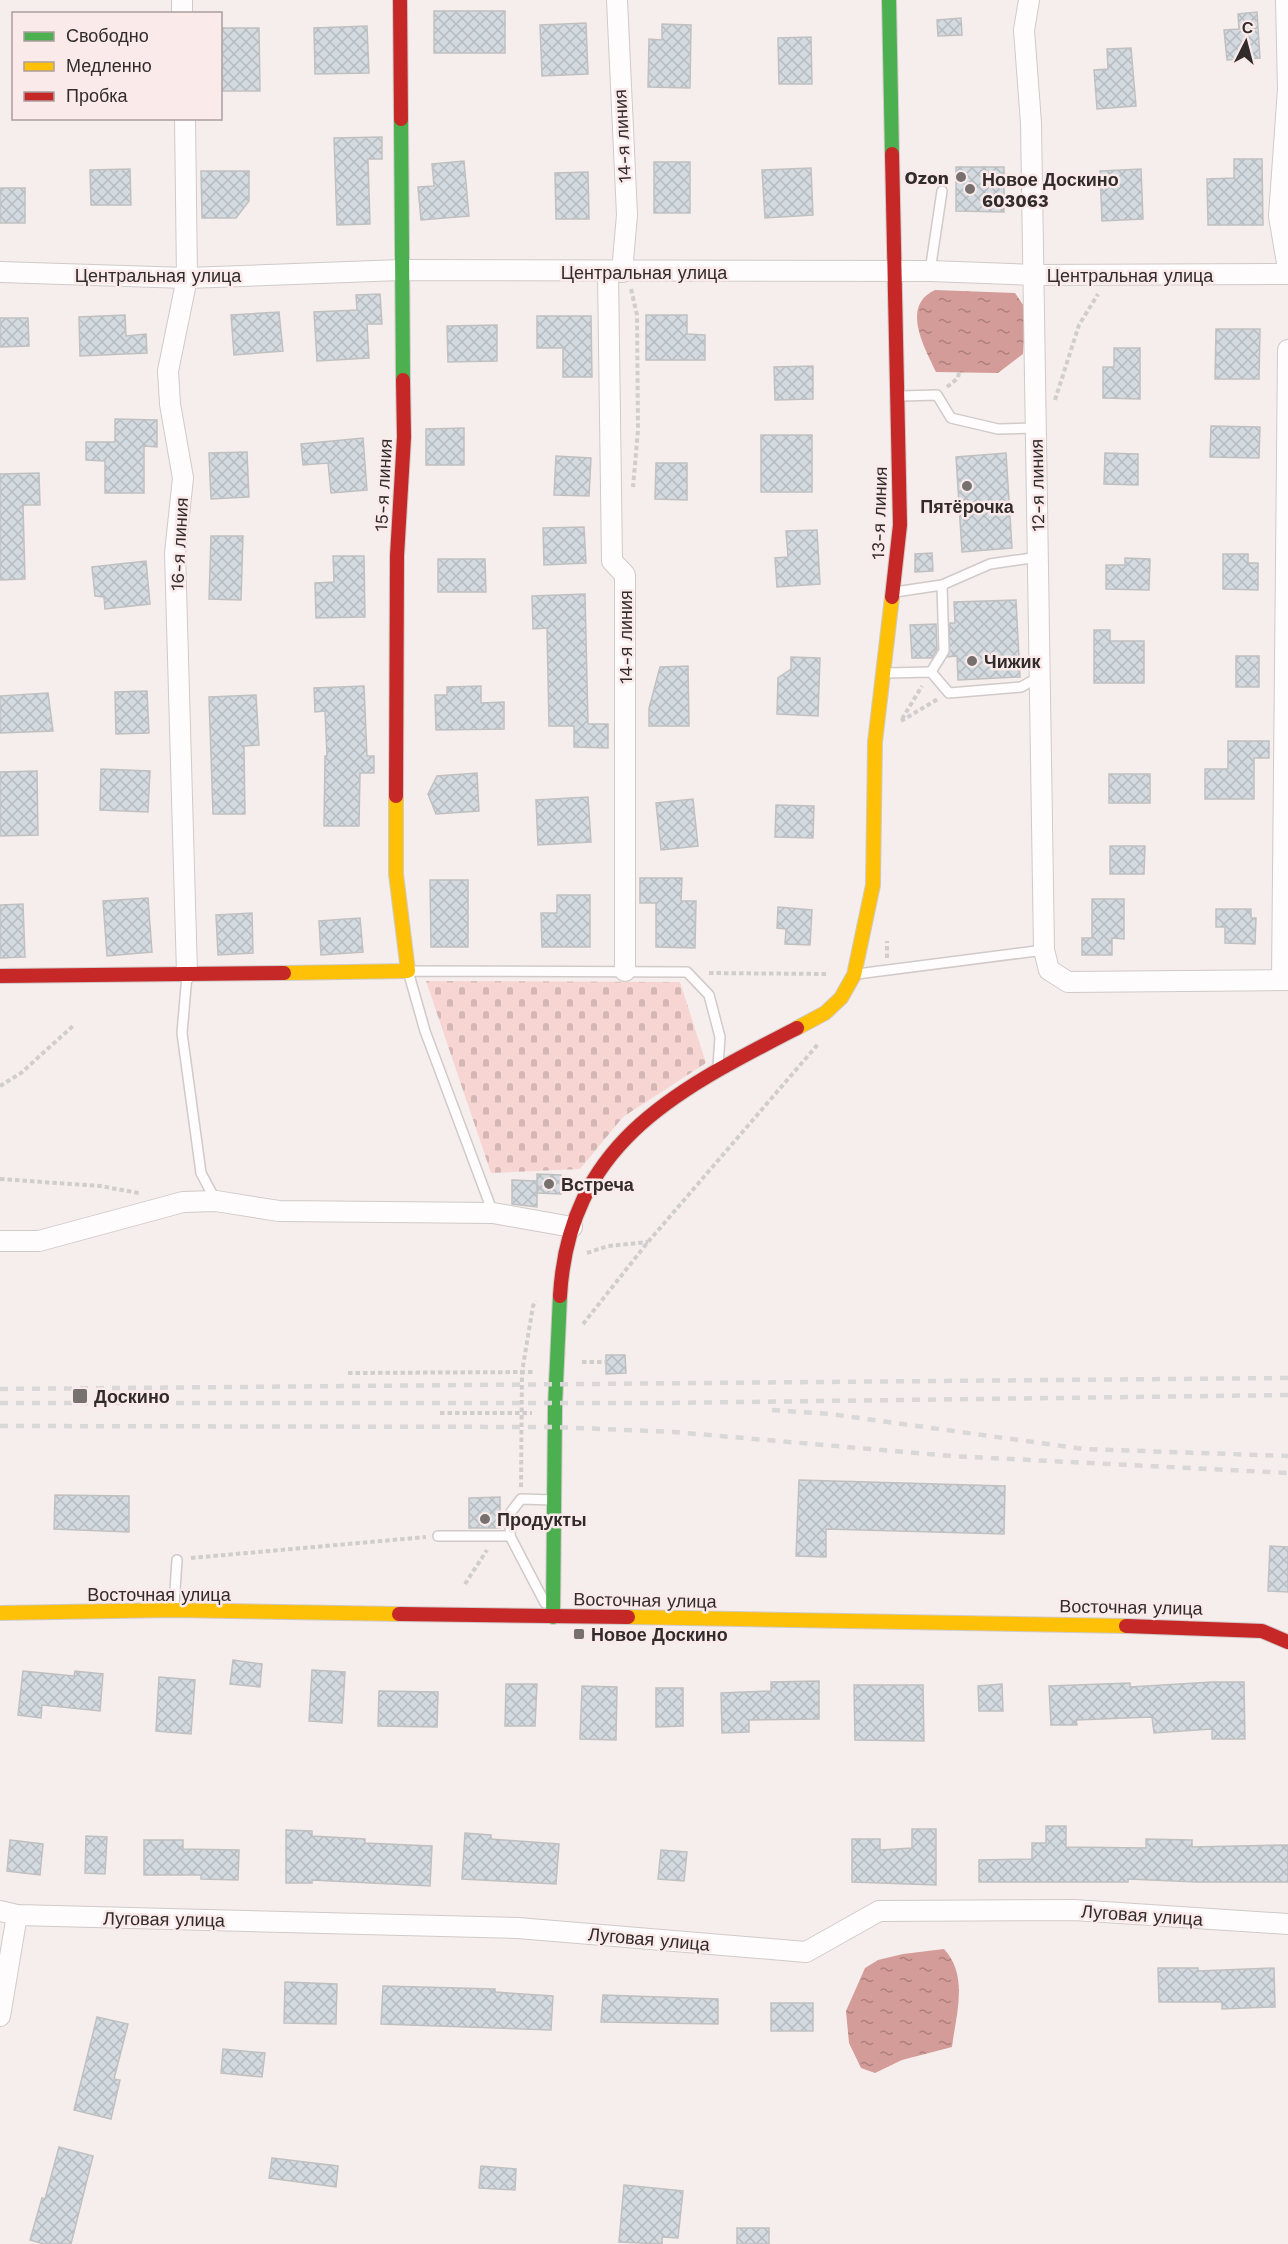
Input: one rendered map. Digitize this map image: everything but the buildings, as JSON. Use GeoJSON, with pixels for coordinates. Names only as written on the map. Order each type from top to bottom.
{"type":"FeatureCollection","features":[{"type":"Feature","properties":{"kind":"street","name":"15-я линия"},"geometry":{"type":"LineString","coordinates":[[400,0],[404,437],[397,556],[396,874],[408,971]]}},
{"type":"Feature","properties":{"kind":"street","name":"14-я линия"},"geometry":{"type":"LineString","coordinates":[[617,0],[627,214],[615,272],[612,561],[624,575],[625,586],[625,971]]}},
{"type":"Feature","properties":{"kind":"street","name":"13-я линия"},"geometry":{"type":"LineString","coordinates":[[553,1617],[555,1413],[560,1307],[563,1262],[572,1227],[592,1183],[608,1156],[653,1115],[717,1072],[825,1013],[842,998],[854,975],[873,885],[875,742],[900,525],[889,0]]}},
{"type":"Feature","properties":{"kind":"street","name":"12-я линия"},"geometry":{"type":"LineString","coordinates":[[1029,0],[1024,30],[1031,123],[1044,950],[1049,970],[1068,982],[1285,980]]}},
{"type":"Feature","properties":{"kind":"street"},"geometry":{"type":"LineString","coordinates":[[1286,0],[1288,89],[1279,216],[1288,269]]}},
{"type":"Feature","properties":{"kind":"street","name":"16-я линия"},"geometry":{"type":"LineString","coordinates":[[185,120],[187,278],[168,371],[170,404],[183,478],[175,553],[187,973]]}},
{"type":"Feature","properties":{"kind":"street","name":"Центральная улица"},"geometry":{"type":"LineString","coordinates":[[0,272],[187,278],[401,270],[930,271],[1035,275],[1288,274]]}},
{"type":"Feature","properties":{"kind":"street"},"geometry":{"type":"LineString","coordinates":[[1285,980],[1288,350]]}},
{"type":"Feature","properties":{"kind":"street"},"geometry":{"type":"LineString","coordinates":[[0,976],[408,971]]}},
{"type":"Feature","properties":{"kind":"street"},"geometry":{"type":"LineString","coordinates":[[0,1241],[39,1241],[183,1202],[216,1201],[279,1211],[493,1213],[572,1227]]}},
{"type":"Feature","properties":{"kind":"street","name":"Восточная улица"},"geometry":{"type":"LineString","coordinates":[[0,1613],[174,1610],[1214,1627],[1262,1631],[1288,1642]]}},
{"type":"Feature","properties":{"kind":"street","name":"Луговая улица"},"geometry":{"type":"LineString","coordinates":[[8,1913],[518,1928],[806,1952],[879,1911],[1074,1910],[1288,1924]]}},
{"type":"Feature","properties":{"kind":"street"},"geometry":{"type":"LineString","coordinates":[[0,2016],[8,1913]]}},
{"type":"Feature","properties":{"kind":"lane"},"geometry":{"type":"LineString","coordinates":[[930,271],[942,191]]}},
{"type":"Feature","properties":{"kind":"lane"},"geometry":{"type":"LineString","coordinates":[[899,396],[937,395],[951,418],[998,429],[1036,428]]}},
{"type":"Feature","properties":{"kind":"lane"},"geometry":{"type":"LineString","coordinates":[[892,593],[942,585],[990,564],[1038,556]]}},
{"type":"Feature","properties":{"kind":"lane"},"geometry":{"type":"LineString","coordinates":[[931,672],[944,651],[942,585]]}},
{"type":"Feature","properties":{"kind":"lane"},"geometry":{"type":"LineString","coordinates":[[883,673],[931,672]]}},
{"type":"Feature","properties":{"kind":"lane"},"geometry":{"type":"LineString","coordinates":[[931,672],[949,693],[1021,687],[1040,676]]}},
{"type":"Feature","properties":{"kind":"lane"},"geometry":{"type":"LineString","coordinates":[[854,975],[1044,950]]}},
{"type":"Feature","properties":{"kind":"lane"},"geometry":{"type":"LineString","coordinates":[[493,1213],[425,1031],[408,971],[687,972],[709,995],[720,1037],[717,1072]]}},
{"type":"Feature","properties":{"kind":"lane"},"geometry":{"type":"LineString","coordinates":[[187,973],[182,1033],[201,1173],[216,1201]]}},
{"type":"Feature","properties":{"kind":"lane"},"geometry":{"type":"LineString","coordinates":[[553,1617],[510,1536],[511,1512],[521,1499],[555,1500]]}},
{"type":"Feature","properties":{"kind":"lane"},"geometry":{"type":"LineString","coordinates":[[438,1536],[510,1536]]}},
{"type":"Feature","properties":{"kind":"lane"},"geometry":{"type":"LineString","coordinates":[[174,1610],[177,1560]]}},
{"type":"Feature","properties":{"kind":"path"},"geometry":{"type":"LineString","coordinates":[[615,272],[633,293],[637,315],[638,430],[632,497]]}},
{"type":"Feature","properties":{"kind":"path"},"geometry":{"type":"LineString","coordinates":[[1036,428],[1057,396],[1079,325],[1099,292],[1124,275]]}},
{"type":"Feature","properties":{"kind":"path"},"geometry":{"type":"LineString","coordinates":[[958,378],[959,372]]}},
{"type":"Feature","properties":{"kind":"path"},"geometry":{"type":"LineString","coordinates":[[900,722],[949,693]]}},
{"type":"Feature","properties":{"kind":"path"},"geometry":{"type":"LineString","coordinates":[[687,972],[854,975]]}},
{"type":"Feature","properties":{"kind":"path"},"geometry":{"type":"LineString","coordinates":[[0,1086],[21,1073],[74,1025]]}},
{"type":"Feature","properties":{"kind":"path"},"geometry":{"type":"LineString","coordinates":[[583,1331],[583,1321],[826,1035]]}},
{"type":"Feature","properties":{"kind":"path"},"geometry":{"type":"LineString","coordinates":[[0,1179],[100,1186],[142,1194]]}},
{"type":"Feature","properties":{"kind":"path"},"geometry":{"type":"LineString","coordinates":[[521,1499],[522,1372],[533,1306]]}},
{"type":"Feature","properties":{"kind":"path"},"geometry":{"type":"LineString","coordinates":[[582,1362],[606,1362]]}},
{"type":"Feature","properties":{"kind":"path"},"geometry":{"type":"LineString","coordinates":[[348,1373],[522,1372]]}},
{"type":"Feature","properties":{"kind":"path"},"geometry":{"type":"LineString","coordinates":[[440,1413],[521,1412]]}},
{"type":"Feature","properties":{"kind":"path"},"geometry":{"type":"LineString","coordinates":[[177,1560],[438,1536]]}},
{"type":"Feature","properties":{"kind":"path"},"geometry":{"type":"LineString","coordinates":[[465,1584],[496,1536]]}},
{"type":"Feature","properties":{"kind":"green space"},"geometry":{"type":"Polygon","coordinates":[[[426,981],[680,982],[706,1063],[623,1117],[580,1169],[491,1173],[426,981]]]}},
{"type":"Feature","properties":{"kind":"water"},"geometry":{"type":"Polygon","coordinates":[[[935,290],[1015,293],[1026,309],[1023,354],[998,373],[936,372],[922,340],[917,317],[919,306],[925,297],[935,290]]]}},
{"type":"Feature","properties":{"kind":"water"},"geometry":{"type":"Polygon","coordinates":[[[944,1949],[952,1960],[959,1983],[958,2009],[952,2047],[902,2060],[875,2073],[861,2068],[849,2043],[846,2011],[865,1968],[878,1960],[903,1954],[944,1949]]]}},
{"type":"Feature","properties":{"kind":"railway"},"geometry":{"type":"LineString","coordinates":[[0,1389],[1288,1378]]}},
{"type":"Feature","properties":{"kind":"railway"},"geometry":{"type":"LineString","coordinates":[[0,1403],[666,1403],[1288,1395]]}},
{"type":"Feature","properties":{"kind":"railway"},"geometry":{"type":"LineString","coordinates":[[772,1410],[830,1414],[1084,1449],[1288,1456]]}},
{"type":"Feature","properties":{"kind":"railway"},"geometry":{"type":"LineString","coordinates":[[0,1426],[555,1427],[674,1432],[951,1456],[1288,1473]]}},
{"type":"Feature","properties":{"kind":"traffic: fast"},"geometry":{"type":"LineString","coordinates":[[889,0],[892,154]]}},
{"type":"Feature","properties":{"kind":"traffic: fast"},"geometry":{"type":"LineString","coordinates":[[401,119],[403,380]]}},
{"type":"Feature","properties":{"kind":"traffic: fast"},"geometry":{"type":"LineString","coordinates":[[553,1617],[555,1406],[560,1296]]}},
{"type":"Feature","properties":{"kind":"traffic: slow"},"geometry":{"type":"LineString","coordinates":[[797,1028],[825,1013],[841,998],[854,975],[873,885],[875,742],[892,597]]}},
{"type":"Feature","properties":{"kind":"traffic: slow"},"geometry":{"type":"LineString","coordinates":[[284,973],[408,971],[396,874],[396,796]]}},
{"type":"Feature","properties":{"kind":"traffic: slow"},"geometry":{"type":"LineString","coordinates":[[0,1613],[174,1610],[399,1614]]}},
{"type":"Feature","properties":{"kind":"traffic: slow"},"geometry":{"type":"LineString","coordinates":[[628,1617],[1126,1626]]}},
{"type":"Feature","properties":{"kind":"traffic: jam"},"geometry":{"type":"LineString","coordinates":[[400,0],[401,119]]}},
{"type":"Feature","properties":{"kind":"traffic: jam"},"geometry":{"type":"LineString","coordinates":[[892,154],[900,525],[892,597]]}},
{"type":"Feature","properties":{"kind":"traffic: jam"},"geometry":{"type":"LineString","coordinates":[[396,796],[397,556],[404,437],[403,380]]}},
{"type":"Feature","properties":{"kind":"traffic: jam"},"geometry":{"type":"LineString","coordinates":[[0,976],[284,973]]}},
{"type":"Feature","properties":{"kind":"traffic: jam"},"geometry":{"type":"LineString","coordinates":[[560,1296],[568,1243],[584,1198],[607,1161],[636,1128],[671,1100],[710,1075],[797,1028]]}},
{"type":"Feature","properties":{"kind":"traffic: jam"},"geometry":{"type":"LineString","coordinates":[[399,1614],[628,1617]]}},
{"type":"Feature","properties":{"kind":"traffic: jam"},"geometry":{"type":"LineString","coordinates":[[1126,1626],[1262,1631],[1288,1642]]}},
{"type":"Feature","properties":{"kind":"place","name":"Ozon"},"geometry":{"type":"Point","coordinates":[961,177]}},
{"type":"Feature","properties":{"kind":"place","name":"Новое Доскино 603063"},"geometry":{"type":"Point","coordinates":[970,189]}},
{"type":"Feature","properties":{"kind":"place","name":"Пятёрочка"},"geometry":{"type":"Point","coordinates":[967,486]}},
{"type":"Feature","properties":{"kind":"place","name":"Чижик"},"geometry":{"type":"Point","coordinates":[972,661]}},
{"type":"Feature","properties":{"kind":"place","name":"Встреча"},"geometry":{"type":"Point","coordinates":[549,1184]}},
{"type":"Feature","properties":{"kind":"place","name":"Доскино"},"geometry":{"type":"Point","coordinates":[80,1396]}},
{"type":"Feature","properties":{"kind":"place","name":"Продукты"},"geometry":{"type":"Point","coordinates":[485,1519]}},
{"type":"Feature","properties":{"kind":"place","name":"Новое Доскино"},"geometry":{"type":"Point","coordinates":[579,1634]}}]}
